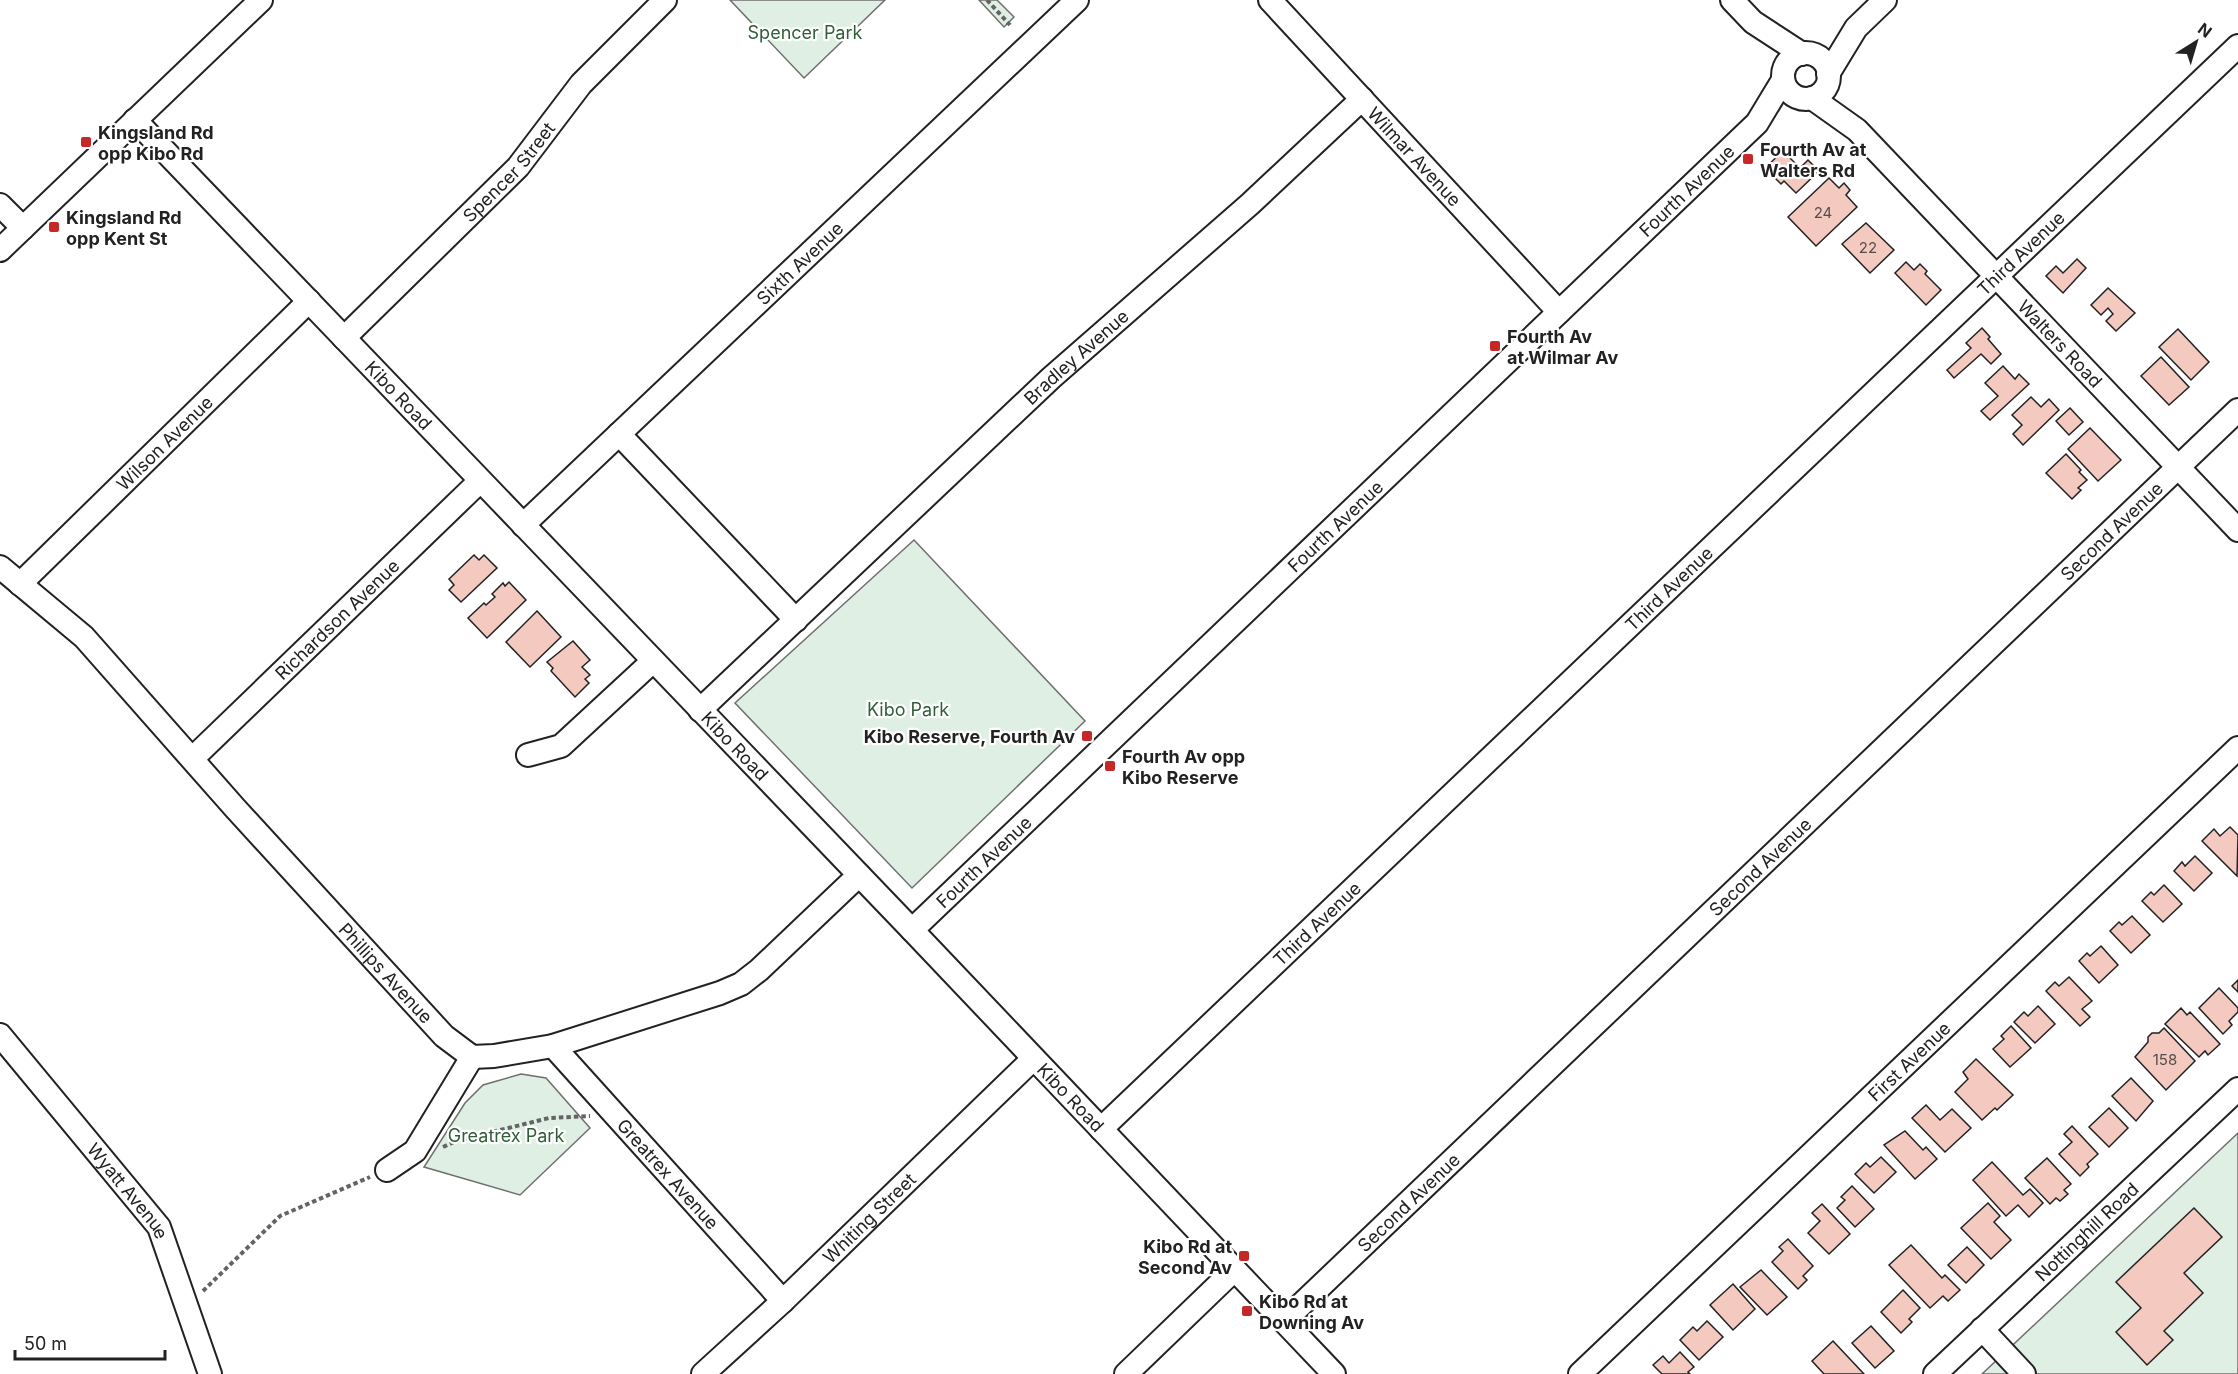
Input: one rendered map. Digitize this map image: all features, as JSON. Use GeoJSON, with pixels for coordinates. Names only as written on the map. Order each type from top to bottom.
{"type":"FeatureCollection","features":[{"type":"Feature","properties":{"kind":"street"},"geometry":{"type":"LineString","coordinates":[[0,250],[261,0]]}},
{"type":"Feature","properties":{"kind":"street","name":"Spencer Street"},"geometry":{"type":"LineString","coordinates":[[344,338],[518,167],[581,84],[665,0]]}},
{"type":"Feature","properties":{"kind":"street","name":"Sixth Avenue"},"geometry":{"type":"LineString","coordinates":[[523,525],[1077,0]]}},
{"type":"Feature","properties":{"kind":"street","name":"Wilmar Avenue"},"geometry":{"type":"LineString","coordinates":[[1270,0],[1559,312]]}},
{"type":"Feature","properties":{"kind":"street"},"geometry":{"type":"LineString","coordinates":[[1732,0],[1753,22],[1790,93],[1808,99],[1824,91],[1829,76],[1856,28]]}},
{"type":"Feature","properties":{"kind":"street"},"geometry":{"type":"LineString","coordinates":[[1783,76],[1789,60],[1806,54],[1856,28],[1885,0]]}},
{"type":"Feature","properties":{"kind":"street"},"geometry":{"type":"LineString","coordinates":[[1753,22],[1822,61],[1829,76]]}},
{"type":"Feature","properties":{"kind":"street","name":"Third Avenue"},"geometry":{"type":"LineString","coordinates":[[1101,1129],[2238,46]]}},
{"type":"Feature","properties":{"kind":"street","name":"Fourth Avenue"},"geometry":{"type":"LineString","coordinates":[[912,930],[1757,123],[1783,76]]}},
{"type":"Feature","properties":{"kind":"street","name":"Walters Road"},"geometry":{"type":"LineString","coordinates":[[1829,76],[1857,130]]}},
{"type":"Feature","properties":{"kind":"street","name":"Bradley Avenue"},"geometry":{"type":"LineString","coordinates":[[700,710],[1051,378],[1278,179],[1362,99]]}},
{"type":"Feature","properties":{"kind":"street","name":"Fourth Avenue"},"geometry":{"type":"LineString","coordinates":[[1757,123],[1808,99]]}},
{"type":"Feature","properties":{"kind":"street","name":"Walters Road"},"geometry":{"type":"LineString","coordinates":[[1808,99],[1857,130],[2238,530]]}},
{"type":"Feature","properties":{"kind":"street","name":"Kibo Road"},"geometry":{"type":"LineString","coordinates":[[135,120],[912,930],[1334,1374]]}},
{"type":"Feature","properties":{"kind":"street"},"geometry":{"type":"LineString","coordinates":[[0,205],[23,228]]}},
{"type":"Feature","properties":{"kind":"street","name":"Wilson Avenue"},"geometry":{"type":"LineString","coordinates":[[20,584],[309,301]]}},
{"type":"Feature","properties":{"kind":"street","name":"Second Avenue"},"geometry":{"type":"LineString","coordinates":[[1284,1321],[2238,410]]}},
{"type":"Feature","properties":{"kind":"street"},"geometry":{"type":"LineString","coordinates":[[619,434],[796,620]]}},
{"type":"Feature","properties":{"kind":"street","name":"Richardson Avenue"},"geometry":{"type":"LineString","coordinates":[[193,758],[480,481]]}},
{"type":"Feature","properties":{"kind":"street","name":"Phillips Avenue"},"geometry":{"type":"LineString","coordinates":[[0,567],[84,637],[235,808],[444,1036],[472,1057]]}},
{"type":"Feature","properties":{"kind":"street"},"geometry":{"type":"LineString","coordinates":[[528,755],[561,746],[653,661]]}},
{"type":"Feature","properties":{"kind":"street","name":"First Avenue"},"geometry":{"type":"LineString","coordinates":[[1580,1374],[2238,748]]}},
{"type":"Feature","properties":{"kind":"street"},"geometry":{"type":"LineString","coordinates":[[387,1170],[415,1151],[472,1057],[494,1056],[553,1046],[720,993],[741,984],[759,970],[859,875]]}},
{"type":"Feature","properties":{"kind":"street","name":"Wyatt Avenue"},"geometry":{"type":"LineString","coordinates":[[0,1035],[159,1227],[210,1374]]}},
{"type":"Feature","properties":{"kind":"street","name":"Greatrex Avenue"},"geometry":{"type":"LineString","coordinates":[[553,1046],[783,1301]]}},
{"type":"Feature","properties":{"kind":"street","name":"Whiting Street"},"geometry":{"type":"LineString","coordinates":[[703,1374],[783,1301],[1033,1059]]}},
{"type":"Feature","properties":{"kind":"street","name":"Nottinghill Road"},"geometry":{"type":"LineString","coordinates":[[1935,1374],[2238,1089]]}},
{"type":"Feature","properties":{"kind":"street"},"geometry":{"type":"LineString","coordinates":[[1126,1374],[1234,1270]]}},
{"type":"Feature","properties":{"kind":"street"},"geometry":{"type":"LineString","coordinates":[[1982,1329],[2024,1374]]}},
{"type":"Feature","properties":{"kind":"path"},"geometry":{"type":"LineString","coordinates":[[987,0],[1010,25]]}},
{"type":"Feature","properties":{"kind":"green space","name":"Spencer Park"},"geometry":{"type":"Polygon","coordinates":[[[730,0],[885,0],[804,78],[730,0]]]}},
{"type":"Feature","properties":{"kind":"green space"},"geometry":{"type":"Polygon","coordinates":[[[979,0],[997,0],[1014,17],[1004,27],[979,0]]]}},
{"type":"Feature","properties":{"kind":"green space","name":"Kibo Park"},"geometry":{"type":"Polygon","coordinates":[[[914,540],[1085,721],[912,888],[735,703],[914,540]]]}},
{"type":"Feature","properties":{"kind":"green space","name":"Greatrex Park"},"geometry":{"type":"Polygon","coordinates":[[[521,1074],[546,1078],[590,1128],[520,1195],[424,1167],[465,1103],[483,1085],[521,1074]]]}},
{"type":"Feature","properties":{"kind":"green space"},"geometry":{"type":"Polygon","coordinates":[[[2238,1133],[2238,1374],[1982,1374],[2238,1133]]]}},
{"type":"Feature","properties":{"kind":"building"},"geometry":{"type":"Polygon","coordinates":[[[1783,151],[1800,168],[1808,160],[1819,171],[1796,193],[1784,181],[1781,184],[1765,168],[1783,151]]]}},
{"type":"Feature","properties":{"kind":"building"},"geometry":{"type":"Polygon","coordinates":[[[1829,178],[1839,188],[1844,183],[1850,190],[1846,195],[1857,207],[1816,246],[1788,217],[1829,178]]]}},
{"type":"Feature","properties":{"kind":"building"},"geometry":{"type":"Polygon","coordinates":[[[1866,223],[1894,250],[1870,273],[1842,244],[1866,223]]]}},
{"type":"Feature","properties":{"kind":"building"},"geometry":{"type":"Polygon","coordinates":[[[2077,259],[2086,268],[2063,293],[2046,276],[2056,266],[2063,273],[2077,259]]]}},
{"type":"Feature","properties":{"kind":"building"},"geometry":{"type":"Polygon","coordinates":[[[1906,262],[1914,270],[1920,264],[1927,271],[1925,274],[1941,290],[1926,305],[1895,273],[1906,262]]]}},
{"type":"Feature","properties":{"kind":"building"},"geometry":{"type":"Polygon","coordinates":[[[2108,288],[2135,313],[2116,331],[2106,321],[2113,314],[2108,308],[2101,315],[2091,305],[2108,288]]]}},
{"type":"Feature","properties":{"kind":"building"},"geometry":{"type":"Polygon","coordinates":[[[1982,328],[2001,354],[1991,364],[1981,354],[1954,378],[1947,370],[1971,348],[1966,343],[1982,328]]]}},
{"type":"Feature","properties":{"kind":"building"},"geometry":{"type":"Polygon","coordinates":[[[2178,329],[2209,362],[2191,380],[2159,347],[2178,329]]]}},
{"type":"Feature","properties":{"kind":"building"},"geometry":{"type":"Polygon","coordinates":[[[2161,357],[2189,387],[2169,405],[2141,376],[2161,357]]]}},
{"type":"Feature","properties":{"kind":"building"},"geometry":{"type":"Polygon","coordinates":[[[2003,366],[2015,379],[2019,374],[2029,384],[1990,420],[1981,411],[1998,396],[1985,383],[2003,366]]]}},
{"type":"Feature","properties":{"kind":"building"},"geometry":{"type":"Polygon","coordinates":[[[2031,397],[2041,407],[2049,399],[2059,410],[2023,445],[2013,434],[2022,425],[2012,415],[2031,397]]]}},
{"type":"Feature","properties":{"kind":"building"},"geometry":{"type":"Polygon","coordinates":[[[2070,408],[2083,422],[2069,435],[2056,421],[2070,408]]]}},
{"type":"Feature","properties":{"kind":"building"},"geometry":{"type":"Polygon","coordinates":[[[2090,428],[2121,460],[2098,481],[2068,449],[2090,428]]]}},
{"type":"Feature","properties":{"kind":"building"},"geometry":{"type":"Polygon","coordinates":[[[2066,454],[2087,480],[2078,488],[2081,490],[2072,499],[2046,473],[2066,454]]]}},
{"type":"Feature","properties":{"kind":"building"},"geometry":{"type":"Polygon","coordinates":[[[474,555],[479,560],[484,555],[497,568],[461,602],[449,590],[454,585],[449,579],[474,555]]]}},
{"type":"Feature","properties":{"kind":"building"},"geometry":{"type":"Polygon","coordinates":[[[509,582],[526,600],[487,638],[468,618],[484,603],[486,605],[495,597],[492,594],[503,583],[505,586],[509,582]]]}},
{"type":"Feature","properties":{"kind":"building"},"geometry":{"type":"Polygon","coordinates":[[[537,611],[561,637],[530,667],[506,642],[537,611]]]}},
{"type":"Feature","properties":{"kind":"building"},"geometry":{"type":"Polygon","coordinates":[[[573,641],[590,660],[582,667],[590,675],[585,679],[589,683],[575,697],[551,671],[553,668],[547,662],[573,641]]]}},
{"type":"Feature","properties":{"kind":"building"},"geometry":{"type":"Polygon","coordinates":[[[2230,827],[2238,835],[2237,876],[2202,841],[2214,829],[2220,836],[2230,827]]]}},
{"type":"Feature","properties":{"kind":"building"},"geometry":{"type":"Polygon","coordinates":[[[2195,856],[2212,873],[2194,891],[2174,871],[2182,862],[2185,866],[2195,856]]]}},
{"type":"Feature","properties":{"kind":"building"},"geometry":{"type":"Polygon","coordinates":[[[2164,885],[2182,904],[2163,922],[2142,901],[2151,892],[2154,895],[2164,885]]]}},
{"type":"Feature","properties":{"kind":"building"},"geometry":{"type":"Polygon","coordinates":[[[2132,916],[2150,935],[2131,953],[2110,931],[2119,922],[2122,925],[2132,916]]]}},
{"type":"Feature","properties":{"kind":"building"},"geometry":{"type":"Polygon","coordinates":[[[2101,946],[2118,965],[2099,983],[2079,961],[2087,953],[2090,956],[2101,946]]]}},
{"type":"Feature","properties":{"kind":"building"},"geometry":{"type":"Polygon","coordinates":[[[2069,977],[2092,1001],[2082,1009],[2090,1017],[2080,1026],[2046,991],[2055,982],[2059,986],[2069,977]]]}},
{"type":"Feature","properties":{"kind":"building"},"geometry":{"type":"Polygon","coordinates":[[[2238,980],[2238,992],[2232,986],[2238,980]]]}},
{"type":"Feature","properties":{"kind":"building"},"geometry":{"type":"Polygon","coordinates":[[[2219,988],[2238,1008],[2238,1012],[2229,1021],[2232,1025],[2223,1034],[2199,1008],[2219,988]]]}},
{"type":"Feature","properties":{"kind":"building"},"geometry":{"type":"Polygon","coordinates":[[[2038,1006],[2055,1024],[2035,1043],[2014,1022],[2024,1012],[2028,1016],[2038,1006]]]}},
{"type":"Feature","properties":{"kind":"building"},"geometry":{"type":"Polygon","coordinates":[[[2181,1008],[2187,1015],[2190,1012],[2220,1044],[2208,1055],[2205,1051],[2199,1057],[2165,1024],[2181,1008]]]}},
{"type":"Feature","properties":{"kind":"building"},"geometry":{"type":"Polygon","coordinates":[[[2011,1026],[2031,1048],[2010,1067],[1993,1049],[2004,1039],[2001,1036],[2011,1026]]]}},
{"type":"Feature","properties":{"kind":"building"},"geometry":{"type":"Polygon","coordinates":[[[2164,1028],[2195,1061],[2166,1090],[2135,1057],[2148,1042],[2148,1037],[2152,1033],[2159,1033],[2164,1028]]]}},
{"type":"Feature","properties":{"kind":"building"},"geometry":{"type":"Polygon","coordinates":[[[1976,1059],[2013,1095],[1982,1120],[1955,1092],[1968,1079],[1963,1072],[1976,1059]]]}},
{"type":"Feature","properties":{"kind":"building"},"geometry":{"type":"Polygon","coordinates":[[[2131,1078],[2153,1101],[2136,1121],[2112,1096],[2131,1078]]]}},
{"type":"Feature","properties":{"kind":"building"},"geometry":{"type":"Polygon","coordinates":[[[1926,1105],[1940,1120],[1952,1109],[1971,1128],[1945,1152],[1912,1118],[1926,1105]]]}},
{"type":"Feature","properties":{"kind":"building"},"geometry":{"type":"Polygon","coordinates":[[[2109,1108],[2128,1128],[2109,1147],[2089,1127],[2109,1108]]]}},
{"type":"Feature","properties":{"kind":"building"},"geometry":{"type":"Polygon","coordinates":[[[2072,1126],[2098,1154],[2087,1164],[2089,1167],[2080,1176],[2059,1154],[2072,1142],[2064,1134],[2072,1126]]]}},
{"type":"Feature","properties":{"kind":"building"},"geometry":{"type":"Polygon","coordinates":[[[1905,1131],[1923,1150],[1926,1147],[1937,1159],[1915,1179],[1884,1145],[1905,1131]]]}},
{"type":"Feature","properties":{"kind":"building"},"geometry":{"type":"Polygon","coordinates":[[[1881,1157],[1896,1172],[1874,1193],[1855,1174],[1866,1163],[1870,1167],[1881,1157]]]}},
{"type":"Feature","properties":{"kind":"building"},"geometry":{"type":"Polygon","coordinates":[[[2047,1158],[2071,1184],[2064,1190],[2068,1194],[2060,1201],[2056,1198],[2050,1204],[2025,1178],[2047,1158]]]}},
{"type":"Feature","properties":{"kind":"building"},"geometry":{"type":"Polygon","coordinates":[[[1992,1162],[2023,1195],[2030,1189],[2043,1203],[2029,1217],[2018,1205],[2006,1216],[1973,1180],[1992,1162]]]}},
{"type":"Feature","properties":{"kind":"building"},"geometry":{"type":"Polygon","coordinates":[[[1852,1186],[1874,1209],[1855,1227],[1837,1208],[1845,1200],[1841,1197],[1852,1186]]]}},
{"type":"Feature","properties":{"kind":"building"},"geometry":{"type":"Polygon","coordinates":[[[1988,1203],[2000,1216],[1994,1222],[2011,1240],[1991,1259],[1961,1228],[1988,1203]]]}},
{"type":"Feature","properties":{"kind":"building"},"geometry":{"type":"Polygon","coordinates":[[[1822,1204],[1850,1234],[1829,1254],[1808,1233],[1820,1221],[1812,1213],[1822,1204]]]}},
{"type":"Feature","properties":{"kind":"building"},"geometry":{"type":"Polygon","coordinates":[[[2194,1208],[2222,1237],[2184,1273],[2203,1293],[2164,1331],[2173,1340],[2147,1365],[2116,1332],[2141,1308],[2116,1282],[2194,1208]]]}},
{"type":"Feature","properties":{"kind":"building"},"geometry":{"type":"Polygon","coordinates":[[[1788,1239],[1813,1266],[1803,1276],[1807,1280],[1798,1289],[1772,1262],[1783,1251],[1779,1247],[1788,1239]]]}},
{"type":"Feature","properties":{"kind":"building"},"geometry":{"type":"Polygon","coordinates":[[[1911,1245],[1942,1278],[1945,1275],[1960,1290],[1948,1301],[1943,1296],[1930,1308],[1889,1265],[1911,1245]]]}},
{"type":"Feature","properties":{"kind":"building"},"geometry":{"type":"Polygon","coordinates":[[[1967,1247],[1984,1265],[1966,1283],[1948,1265],[1967,1247]]]}},
{"type":"Feature","properties":{"kind":"building"},"geometry":{"type":"Polygon","coordinates":[[[1761,1270],[1787,1297],[1767,1315],[1740,1287],[1761,1270]]]}},
{"type":"Feature","properties":{"kind":"building"},"geometry":{"type":"Polygon","coordinates":[[[1733,1284],[1755,1309],[1733,1330],[1710,1305],[1733,1284]]]}},
{"type":"Feature","properties":{"kind":"building"},"geometry":{"type":"Polygon","coordinates":[[[1903,1290],[1920,1308],[1909,1319],[1912,1322],[1901,1333],[1881,1312],[1903,1290]]]}},
{"type":"Feature","properties":{"kind":"building"},"geometry":{"type":"Polygon","coordinates":[[[1707,1321],[1723,1337],[1699,1360],[1680,1340],[1693,1327],[1697,1331],[1707,1321]]]}},
{"type":"Feature","properties":{"kind":"building"},"geometry":{"type":"Polygon","coordinates":[[[1871,1326],[1894,1351],[1875,1368],[1852,1343],[1871,1326]]]}},
{"type":"Feature","properties":{"kind":"building"},"geometry":{"type":"Polygon","coordinates":[[[1833,1341],[1864,1374],[1824,1374],[1812,1361],[1833,1341]]]}},
{"type":"Feature","properties":{"kind":"building"},"geometry":{"type":"Polygon","coordinates":[[[1680,1352],[1694,1367],[1688,1372],[1690,1374],[1662,1374],[1653,1365],[1663,1356],[1669,1363],[1680,1352]]]}},
{"type":"Feature","properties":{"kind":"place","name":"Kingsland Rd opp Kibo Rd"},"geometry":{"type":"Point","coordinates":[86,142]}},
{"type":"Feature","properties":{"kind":"place","name":"Fourth Av at Walters Rd"},"geometry":{"type":"Point","coordinates":[1748,159]}},
{"type":"Feature","properties":{"kind":"place","name":"Kingsland Rd opp Kent St"},"geometry":{"type":"Point","coordinates":[54,227]}},
{"type":"Feature","properties":{"kind":"place","name":"Fourth Av at Wilmar Av"},"geometry":{"type":"Point","coordinates":[1495,346]}},
{"type":"Feature","properties":{"kind":"place","name":"Kibo Reserve, Fourth Av"},"geometry":{"type":"Point","coordinates":[1087,736]}},
{"type":"Feature","properties":{"kind":"place","name":"Fourth Av opp Kibo Reserve"},"geometry":{"type":"Point","coordinates":[1110,766]}},
{"type":"Feature","properties":{"kind":"place","name":"Kibo Rd at Second Av"},"geometry":{"type":"Point","coordinates":[1244,1256]}},
{"type":"Feature","properties":{"kind":"place","name":"Kibo Rd at Downing Av"},"geometry":{"type":"Point","coordinates":[1247,1311]}}]}
